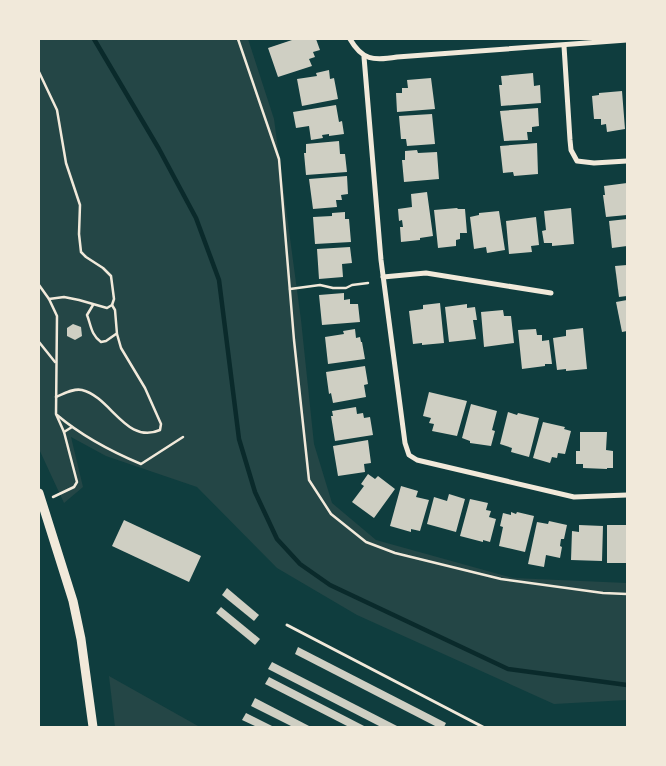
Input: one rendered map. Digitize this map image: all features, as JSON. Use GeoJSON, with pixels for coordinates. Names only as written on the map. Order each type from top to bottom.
{"type":"FeatureCollection","features":[{"type":"Feature","properties":{"kind":"street"},"geometry":{"type":"LineString","coordinates":[[350,39],[355,48],[364,57],[380,60],[627,40]]}},
{"type":"Feature","properties":{"kind":"street"},"geometry":{"type":"LineString","coordinates":[[564,46],[571,150],[577,161],[594,163],[627,161]]}},
{"type":"Feature","properties":{"kind":"street"},"geometry":{"type":"LineString","coordinates":[[364,57],[383,277],[405,443],[409,455],[417,460],[574,497],[627,495]]}},
{"type":"Feature","properties":{"kind":"street"},"geometry":{"type":"LineString","coordinates":[[383,277],[426,273],[551,293]]}},
{"type":"Feature","properties":{"kind":"street"},"geometry":{"type":"LineString","coordinates":[[41,497],[73,600],[81,639],[93,727]]}},
{"type":"Feature","properties":{"kind":"lane"},"geometry":{"type":"LineString","coordinates":[[287,625],[483,727]]}},
{"type":"Feature","properties":{"kind":"path"},"geometry":{"type":"LineString","coordinates":[[238,39],[279,159],[294,340],[309,480],[331,514],[366,542],[396,553],[501,579],[602,593],[627,594]]}},
{"type":"Feature","properties":{"kind":"path"},"geometry":{"type":"LineString","coordinates":[[39,72],[57,110],[66,163],[80,205],[79,234],[82,252],[111,276],[114,300],[112,305],[107,308],[64,297],[49,299]]}},
{"type":"Feature","properties":{"kind":"path"},"geometry":{"type":"LineString","coordinates":[[290,289],[320,285],[346,288],[352,285],[368,283]]}},
{"type":"Feature","properties":{"kind":"path"},"geometry":{"type":"LineString","coordinates":[[39,285],[49,299],[57,316],[56,414],[64,432],[77,482],[74,487],[41,497]]}},
{"type":"Feature","properties":{"kind":"path"},"geometry":{"type":"LineString","coordinates":[[93,305],[87,315],[92,333],[97,340],[101,342],[106,341],[117,334]]}},
{"type":"Feature","properties":{"kind":"path"},"geometry":{"type":"LineString","coordinates":[[56,398],[74,390],[82,390],[97,398],[134,431],[151,434],[160,430],[161,424],[152,402],[121,348],[117,334],[115,310],[112,305]]}},
{"type":"Feature","properties":{"kind":"path"},"geometry":{"type":"LineString","coordinates":[[39,342],[56,363]]}},
{"type":"Feature","properties":{"kind":"path"},"geometry":{"type":"LineString","coordinates":[[56,414],[72,427],[116,453],[141,464],[183,437]]}},
{"type":"Feature","properties":{"kind":"path"},"geometry":{"type":"LineString","coordinates":[[64,432],[72,427]]}},
{"type":"Feature","properties":{"kind":"shaded area"},"geometry":{"type":"Polygon","coordinates":[[[39,39],[248,39],[274,119],[301,320],[314,444],[332,503],[376,540],[513,578],[627,583],[627,700],[554,704],[357,615],[277,568],[197,487],[106,456],[71,437],[83,487],[64,503],[39,449],[39,39]]]}},
{"type":"Feature","properties":{"kind":"shaded area"},"geometry":{"type":"Polygon","coordinates":[[[109,676],[198,726],[198,727],[115,727],[109,676]]]}},
{"type":"Feature","properties":{"kind":"building"},"geometry":{"type":"Polygon","coordinates":[[[295,39],[316,39],[320,50],[313,52],[315,57],[309,59],[312,66],[278,77],[268,48],[295,39]]]}},
{"type":"Feature","properties":{"kind":"building"},"geometry":{"type":"Polygon","coordinates":[[[329,70],[330,79],[334,78],[338,99],[302,106],[297,79],[317,76],[316,73],[329,70]]]}},
{"type":"Feature","properties":{"kind":"building"},"geometry":{"type":"Polygon","coordinates":[[[533,73],[534,86],[540,85],[541,103],[501,106],[499,85],[502,85],[501,76],[533,73]]]}},
{"type":"Feature","properties":{"kind":"building"},"geometry":{"type":"Polygon","coordinates":[[[431,78],[435,109],[397,112],[396,93],[402,93],[402,88],[408,88],[407,80],[431,78]]]}},
{"type":"Feature","properties":{"kind":"building"},"geometry":{"type":"Polygon","coordinates":[[[622,91],[625,129],[607,132],[606,124],[601,125],[601,119],[594,119],[592,96],[599,95],[599,93],[622,91]]]}},
{"type":"Feature","properties":{"kind":"building"},"geometry":{"type":"Polygon","coordinates":[[[336,105],[339,122],[342,121],[344,134],[322,135],[323,138],[311,140],[309,126],[296,128],[293,112],[336,105]]]}},
{"type":"Feature","properties":{"kind":"building"},"geometry":{"type":"Polygon","coordinates":[[[538,108],[539,126],[532,127],[532,132],[527,132],[528,140],[504,141],[500,111],[538,108]]]}},
{"type":"Feature","properties":{"kind":"building"},"geometry":{"type":"Polygon","coordinates":[[[432,114],[435,144],[407,146],[406,139],[401,139],[399,116],[432,114]]]}},
{"type":"Feature","properties":{"kind":"building"},"geometry":{"type":"Polygon","coordinates":[[[339,141],[340,154],[345,154],[347,172],[306,175],[304,153],[306,153],[306,144],[339,141]]]}},
{"type":"Feature","properties":{"kind":"building"},"geometry":{"type":"Polygon","coordinates":[[[537,143],[538,174],[514,176],[513,172],[503,173],[500,146],[537,143]]]}},
{"type":"Feature","properties":{"kind":"building"},"geometry":{"type":"Polygon","coordinates":[[[417,150],[418,153],[437,152],[439,179],[404,182],[402,160],[405,160],[405,151],[417,150]]]}},
{"type":"Feature","properties":{"kind":"building"},"geometry":{"type":"Polygon","coordinates":[[[347,176],[348,194],[341,195],[342,200],[336,200],[337,207],[313,209],[309,179],[347,176]]]}},
{"type":"Feature","properties":{"kind":"building"},"geometry":{"type":"Polygon","coordinates":[[[627,183],[627,215],[606,217],[603,195],[605,195],[604,186],[627,183]]]}},
{"type":"Feature","properties":{"kind":"building"},"geometry":{"type":"Polygon","coordinates":[[[427,192],[433,236],[420,238],[420,240],[401,242],[400,227],[403,227],[402,220],[399,221],[398,209],[412,207],[411,194],[427,192]]]}},
{"type":"Feature","properties":{"kind":"building"},"geometry":{"type":"Polygon","coordinates":[[[571,208],[574,244],[552,246],[552,243],[544,243],[542,231],[546,230],[544,211],[571,208]]]}},
{"type":"Feature","properties":{"kind":"building"},"geometry":{"type":"Polygon","coordinates":[[[465,209],[467,233],[460,233],[460,239],[456,240],[456,246],[438,248],[434,210],[465,209]]]}},
{"type":"Feature","properties":{"kind":"building"},"geometry":{"type":"Polygon","coordinates":[[[499,211],[505,250],[487,253],[486,247],[474,249],[470,217],[479,215],[479,213],[499,211]]]}},
{"type":"Feature","properties":{"kind":"building"},"geometry":{"type":"Polygon","coordinates":[[[345,212],[345,219],[349,219],[351,242],[315,244],[313,217],[332,216],[332,213],[345,212]]]}},
{"type":"Feature","properties":{"kind":"building"},"geometry":{"type":"Polygon","coordinates":[[[536,217],[539,245],[531,246],[532,252],[509,254],[506,221],[536,217]]]}},
{"type":"Feature","properties":{"kind":"building"},"geometry":{"type":"Polygon","coordinates":[[[627,219],[627,246],[612,248],[609,221],[627,219]]]}},
{"type":"Feature","properties":{"kind":"building"},"geometry":{"type":"Polygon","coordinates":[[[350,247],[352,263],[342,264],[343,277],[319,279],[317,249],[350,247]]]}},
{"type":"Feature","properties":{"kind":"building"},"geometry":{"type":"Polygon","coordinates":[[[627,265],[627,296],[619,297],[615,266],[627,265]]]}},
{"type":"Feature","properties":{"kind":"building"},"geometry":{"type":"Polygon","coordinates":[[[344,293],[344,300],[350,299],[350,304],[358,304],[360,322],[322,325],[319,295],[344,293]]]}},
{"type":"Feature","properties":{"kind":"building"},"geometry":{"type":"Polygon","coordinates":[[[627,300],[627,331],[622,332],[616,302],[627,300]]]}},
{"type":"Feature","properties":{"kind":"building"},"geometry":{"type":"Polygon","coordinates":[[[440,303],[444,343],[413,344],[409,311],[423,309],[423,305],[440,303]]]}},
{"type":"Feature","properties":{"kind":"building"},"geometry":{"type":"Polygon","coordinates":[[[467,304],[467,308],[475,307],[477,320],[473,320],[476,339],[449,342],[445,307],[467,304]]]}},
{"type":"Feature","properties":{"kind":"building"},"geometry":{"type":"Polygon","coordinates":[[[503,310],[504,316],[511,316],[514,343],[484,347],[481,312],[503,310]]]}},
{"type":"Feature","properties":{"kind":"building"},"geometry":{"type":"Polygon","coordinates":[[[73,324],[81,327],[82,336],[75,340],[67,336],[67,328],[73,324]]]}},
{"type":"Feature","properties":{"kind":"building"},"geometry":{"type":"Polygon","coordinates":[[[583,328],[587,369],[557,370],[553,338],[566,336],[566,330],[583,328]]]}},
{"type":"Feature","properties":{"kind":"building"},"geometry":{"type":"Polygon","coordinates":[[[355,329],[356,338],[360,337],[362,342],[365,359],[328,364],[325,337],[344,334],[343,331],[355,329]]]}},
{"type":"Feature","properties":{"kind":"building"},"geometry":{"type":"Polygon","coordinates":[[[536,329],[537,335],[542,335],[542,341],[549,340],[552,364],[522,369],[518,330],[536,329]]]}},
{"type":"Feature","properties":{"kind":"building"},"geometry":{"type":"Polygon","coordinates":[[[365,366],[368,384],[364,385],[366,397],[333,403],[331,393],[329,394],[326,372],[365,366]]]}},
{"type":"Feature","properties":{"kind":"building"},"geometry":{"type":"Polygon","coordinates":[[[429,392],[467,401],[457,436],[432,431],[434,424],[429,423],[431,418],[423,416],[429,392]]]}},
{"type":"Feature","properties":{"kind":"building"},"geometry":{"type":"Polygon","coordinates":[[[471,404],[497,411],[492,430],[495,431],[491,446],[470,443],[470,441],[462,438],[471,404]]]}},
{"type":"Feature","properties":{"kind":"building"},"geometry":{"type":"Polygon","coordinates":[[[356,407],[357,414],[363,413],[364,418],[370,417],[373,435],[335,441],[332,411],[356,407]]]}},
{"type":"Feature","properties":{"kind":"building"},"geometry":{"type":"Polygon","coordinates":[[[508,412],[539,418],[529,457],[511,452],[512,448],[500,444],[508,412]]]}},
{"type":"Feature","properties":{"kind":"building"},"geometry":{"type":"Polygon","coordinates":[[[543,422],[565,427],[564,429],[571,431],[565,454],[558,453],[557,458],[552,457],[550,463],[533,458],[543,422]]]}},
{"type":"Feature","properties":{"kind":"building"},"geometry":{"type":"Polygon","coordinates":[[[580,432],[607,432],[606,450],[613,451],[613,468],[583,468],[583,464],[576,464],[576,451],[580,451],[580,432]]]}},
{"type":"Feature","properties":{"kind":"building"},"geometry":{"type":"Polygon","coordinates":[[[368,440],[371,463],[364,464],[365,472],[338,476],[333,446],[368,440]]]}},
{"type":"Feature","properties":{"kind":"building"},"geometry":{"type":"Polygon","coordinates":[[[368,474],[375,479],[378,476],[395,489],[374,518],[352,502],[364,486],[361,484],[368,474]]]}},
{"type":"Feature","properties":{"kind":"building"},"geometry":{"type":"Polygon","coordinates":[[[401,486],[418,491],[416,497],[429,500],[420,531],[411,529],[411,532],[390,526],[401,486]]]}},
{"type":"Feature","properties":{"kind":"building"},"geometry":{"type":"Polygon","coordinates":[[[449,494],[465,499],[456,532],[427,524],[434,497],[447,501],[449,494]]]}},
{"type":"Feature","properties":{"kind":"building"},"geometry":{"type":"Polygon","coordinates":[[[470,499],[488,503],[486,510],[491,511],[489,517],[496,519],[490,542],[460,536],[470,499]]]}},
{"type":"Feature","properties":{"kind":"building"},"geometry":{"type":"Polygon","coordinates":[[[511,512],[534,516],[525,552],[499,546],[503,527],[500,526],[503,513],[511,515],[511,512]]]}},
{"type":"Feature","properties":{"kind":"building"},"geometry":{"type":"Polygon","coordinates":[[[124,520],[201,556],[189,582],[112,546],[124,520]]]}},
{"type":"Feature","properties":{"kind":"building"},"geometry":{"type":"Polygon","coordinates":[[[549,521],[567,525],[564,539],[561,539],[560,558],[546,555],[544,567],[528,564],[537,522],[548,524],[549,521]]]}},
{"type":"Feature","properties":{"kind":"building"},"geometry":{"type":"Polygon","coordinates":[[[579,525],[603,526],[602,561],[571,560],[572,531],[579,532],[579,525]]]}},
{"type":"Feature","properties":{"kind":"building"},"geometry":{"type":"Polygon","coordinates":[[[607,525],[626,525],[627,563],[607,563],[607,525]]]}},
{"type":"Feature","properties":{"kind":"building"},"geometry":{"type":"Polygon","coordinates":[[[227,588],[259,615],[254,621],[222,595],[227,588]]]}},
{"type":"Feature","properties":{"kind":"building"},"geometry":{"type":"Polygon","coordinates":[[[221,607],[260,639],[255,645],[216,613],[221,607]]]}},
{"type":"Feature","properties":{"kind":"building"},"geometry":{"type":"Polygon","coordinates":[[[298,647],[446,723],[444,727],[437,727],[295,654],[298,647]]]}},
{"type":"Feature","properties":{"kind":"building"},"geometry":{"type":"Polygon","coordinates":[[[272,662],[399,727],[381,727],[268,669],[272,662]]]}},
{"type":"Feature","properties":{"kind":"building"},"geometry":{"type":"Polygon","coordinates":[[[269,677],[366,727],[349,727],[265,684],[269,677]]]}},
{"type":"Feature","properties":{"kind":"building"},"geometry":{"type":"Polygon","coordinates":[[[255,698],[311,727],[293,727],[251,706],[255,698]]]}},
{"type":"Feature","properties":{"kind":"building"},"geometry":{"type":"Polygon","coordinates":[[[246,713],[274,727],[257,727],[242,720],[246,713]]]}},
{"type":"Feature","properties":{"kind":"waterway"},"geometry":{"type":"LineString","coordinates":[[94,39],[159,149],[196,218],[219,280],[239,439],[255,492],[277,539],[300,564],[330,585],[508,669],[627,685]]}}]}
